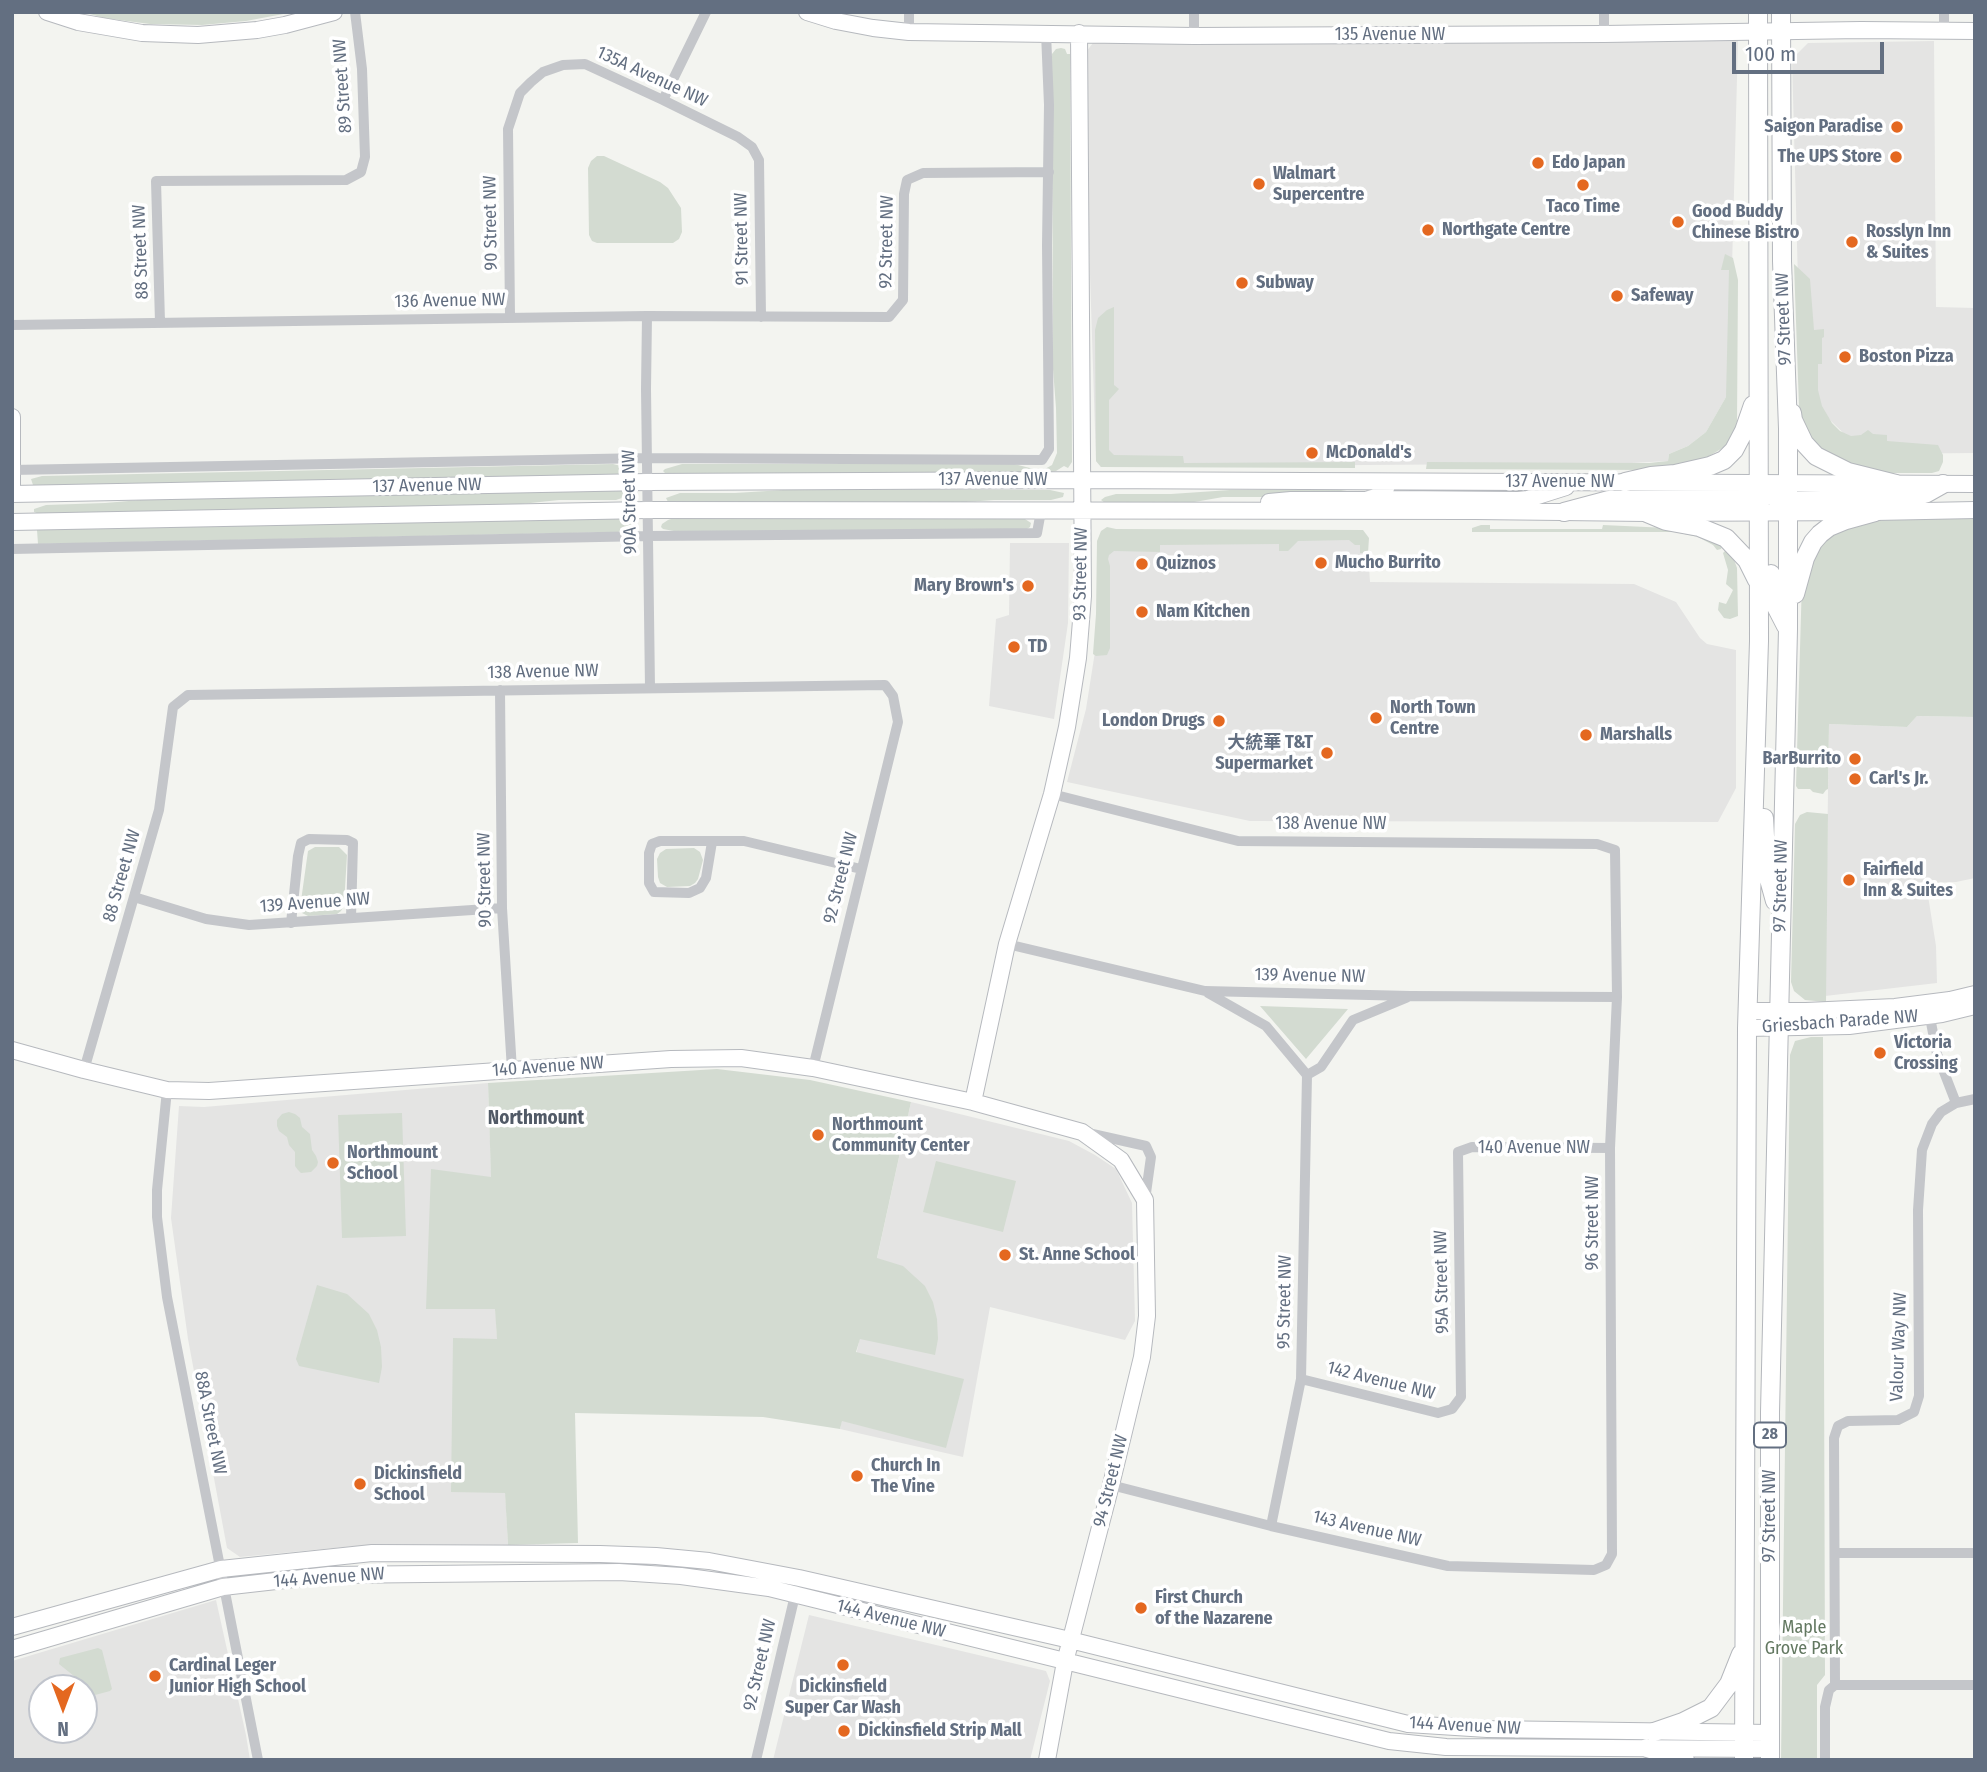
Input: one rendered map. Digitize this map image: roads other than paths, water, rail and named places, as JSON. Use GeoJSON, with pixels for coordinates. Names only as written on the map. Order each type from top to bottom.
{"type":"FeatureCollection","features":[{"type":"Feature","properties":{"kind":"main road","name":"97 Street NW"},"geometry":{"type":"LineString","coordinates":[[1758,12],[1758,391],[1772,500]]}},
{"type":"Feature","properties":{"kind":"main road","name":"97 Street NW"},"geometry":{"type":"LineString","coordinates":[[1744,1747],[1747,1020],[1759,585],[1787,389],[1782,261],[1781,12]]}},
{"type":"Feature","properties":{"kind":"main road"},"geometry":{"type":"LineString","coordinates":[[1787,389],[1793,421],[1811,451],[1831,465],[1848,472],[1896,484]]}},
{"type":"Feature","properties":{"kind":"main road"},"geometry":{"type":"LineString","coordinates":[[1625,482],[1689,471],[1724,460],[1734,450],[1744,431],[1758,391]]}},
{"type":"Feature","properties":{"kind":"main road"},"geometry":{"type":"LineString","coordinates":[[1564,512],[1609,500],[1910,498],[1943,484]]}},
{"type":"Feature","properties":{"kind":"main road"},"geometry":{"type":"LineString","coordinates":[[1772,500],[1771,597],[1788,629]]}},
{"type":"Feature","properties":{"kind":"main road","name":"97 Street NW"},"geometry":{"type":"LineString","coordinates":[[1770,1747],[1770,1412],[1788,629],[1798,578],[1813,542],[1829,527],[1875,512]]}},
{"type":"Feature","properties":{"kind":"main road"},"geometry":{"type":"LineString","coordinates":[[1647,513],[1666,521],[1699,527],[1726,538],[1747,559],[1759,585]]}},
{"type":"Feature","properties":{"kind":"main road"},"geometry":{"type":"LineString","coordinates":[[1759,641],[1777,660],[1786,699]]}},
{"type":"Feature","properties":{"kind":"main road"},"geometry":{"type":"LineString","coordinates":[[1755,803],[1764,816],[1767,872],[1781,925]]}},
{"type":"Feature","properties":{"kind":"main road"},"geometry":{"type":"LineString","coordinates":[[1651,1740],[1711,1708],[1729,1684],[1744,1644]]}},
{"type":"Feature","properties":{"kind":"main road"},"geometry":{"type":"LineString","coordinates":[[1651,1740],[1685,1760]]}},
{"type":"Feature","properties":{"kind":"street"},"geometry":{"type":"LineString","coordinates":[[47,12],[78,22],[142,33],[198,34],[257,30],[334,12]]}},
{"type":"Feature","properties":{"kind":"street","name":"89 Street NW"},"geometry":{"type":"LineString","coordinates":[[156,181],[346,180],[361,172],[365,158],[362,69],[355,12]]}},
{"type":"Feature","properties":{"kind":"street"},"geometry":{"type":"LineString","coordinates":[[663,100],[706,12]]}},
{"type":"Feature","properties":{"kind":"street","name":"135 Avenue NW"},"geometry":{"type":"LineString","coordinates":[[807,12],[861,26],[909,32],[1194,36],[1975,31]]}},
{"type":"Feature","properties":{"kind":"street"},"geometry":{"type":"LineString","coordinates":[[909,12],[909,32]]}},
{"type":"Feature","properties":{"kind":"street"},"geometry":{"type":"LineString","coordinates":[[1194,12],[1194,36]]}},
{"type":"Feature","properties":{"kind":"street"},"geometry":{"type":"LineString","coordinates":[[1604,12],[1604,34]]}},
{"type":"Feature","properties":{"kind":"street"},"geometry":{"type":"LineString","coordinates":[[1944,12],[1944,30]]}},
{"type":"Feature","properties":{"kind":"street"},"geometry":{"type":"LineString","coordinates":[[1046,33],[1049,172]]}},
{"type":"Feature","properties":{"kind":"street","name":"93 Street NW"},"geometry":{"type":"LineString","coordinates":[[973,1102],[1007,944],[1052,794],[1068,727],[1078,658],[1083,596],[1079,33]]}},
{"type":"Feature","properties":{"kind":"street","name":"135A Avenue NW"},"geometry":{"type":"LineString","coordinates":[[508,129],[520,93],[543,72],[563,65],[585,64],[738,137],[752,146],[759,160]]}},
{"type":"Feature","properties":{"kind":"street","name":"90 Street NW"},"geometry":{"type":"LineString","coordinates":[[508,129],[510,317]]}},
{"type":"Feature","properties":{"kind":"street","name":"91 Street NW"},"geometry":{"type":"LineString","coordinates":[[759,160],[761,317]]}},
{"type":"Feature","properties":{"kind":"street","name":"92 Street NW"},"geometry":{"type":"LineString","coordinates":[[889,317],[903,300],[904,194],[907,180],[923,173],[1049,172]]}},
{"type":"Feature","properties":{"kind":"street","name":"137 Avenue NW"},"geometry":{"type":"LineString","coordinates":[[13,470],[647,458],[1042,460],[1049,449],[1049,172]]}},
{"type":"Feature","properties":{"kind":"street","name":"88 Street NW"},"geometry":{"type":"LineString","coordinates":[[156,181],[160,322]]}},
{"type":"Feature","properties":{"kind":"street","name":"90A Street NW"},"geometry":{"type":"LineString","coordinates":[[647,316],[650,688]]}},
{"type":"Feature","properties":{"kind":"street","name":"136 Avenue NW"},"geometry":{"type":"LineString","coordinates":[[12,325],[510,317],[889,317]]}},
{"type":"Feature","properties":{"kind":"street"},"geometry":{"type":"LineString","coordinates":[[12,417],[12,494]]}},
{"type":"Feature","properties":{"kind":"street"},"geometry":{"type":"LineString","coordinates":[[1190,512],[1291,500],[1366,500],[1384,492],[1390,481]]}},
{"type":"Feature","properties":{"kind":"street","name":"137 Avenue NW"},"geometry":{"type":"LineString","coordinates":[[12,494],[647,482],[1625,482],[1875,512],[1975,510]]}},
{"type":"Feature","properties":{"kind":"street"},"geometry":{"type":"LineString","coordinates":[[1375,511],[1382,503],[1391,499],[1518,500],[1581,482]]}},
{"type":"Feature","properties":{"kind":"street","name":"137 Avenue NW"},"geometry":{"type":"LineString","coordinates":[[12,522],[648,510],[1647,513],[1896,484],[1975,484]]}},
{"type":"Feature","properties":{"kind":"street","name":"137 Avenue NW"},"geometry":{"type":"LineString","coordinates":[[12,550],[648,536],[1037,533],[1041,510]]}},
{"type":"Feature","properties":{"kind":"street","name":"138 Avenue NW"},"geometry":{"type":"LineString","coordinates":[[188,695],[885,685],[893,696]]}},
{"type":"Feature","properties":{"kind":"street","name":"90 Street NW"},"geometry":{"type":"LineString","coordinates":[[500,690],[502,908],[512,1070]]}},
{"type":"Feature","properties":{"kind":"street","name":"88 Street NW"},"geometry":{"type":"LineString","coordinates":[[84,1070],[159,810],[173,707],[188,695]]}},
{"type":"Feature","properties":{"kind":"street","name":"92 Street NW"},"geometry":{"type":"LineString","coordinates":[[813,1068],[898,722],[893,696]]}},
{"type":"Feature","properties":{"kind":"street","name":"138 Avenue NW"},"geometry":{"type":"LineString","coordinates":[[1052,794],[1238,841],[1597,844],[1615,850]]}},
{"type":"Feature","properties":{"kind":"street"},"geometry":{"type":"LineString","coordinates":[[291,923],[301,843],[309,839],[347,840],[353,843],[351,918]]}},
{"type":"Feature","properties":{"kind":"street"},"geometry":{"type":"LineString","coordinates":[[712,842],[706,878],[700,888],[689,892],[654,892],[649,883],[649,853],[652,844],[660,841],[744,841],[861,869]]}},
{"type":"Feature","properties":{"kind":"street","name":"96 Street NW"},"geometry":{"type":"LineString","coordinates":[[1612,1554],[1610,1148],[1617,997],[1615,850]]}},
{"type":"Feature","properties":{"kind":"street","name":"139 Avenue NW"},"geometry":{"type":"LineString","coordinates":[[134,897],[206,919],[249,925],[502,908]]}},
{"type":"Feature","properties":{"kind":"street","name":"139 Avenue NW"},"geometry":{"type":"LineString","coordinates":[[1007,944],[1205,991],[1617,997]]}},
{"type":"Feature","properties":{"kind":"street"},"geometry":{"type":"LineString","coordinates":[[1205,991],[1266,1026],[1307,1075],[1321,1066],[1353,1020],[1410,996]]}},
{"type":"Feature","properties":{"kind":"street","name":"Griesbach Parade NW"},"geometry":{"type":"LineString","coordinates":[[1929,1010],[1950,1000],[1975,994]]}},
{"type":"Feature","properties":{"kind":"street","name":"Griesbach Parade NW"},"geometry":{"type":"LineString","coordinates":[[1747,1020],[1778,1019],[1849,1026],[1929,1010],[1975,1006]]}},
{"type":"Feature","properties":{"kind":"street"},"geometry":{"type":"LineString","coordinates":[[1929,1010],[1937,1054],[1955,1103],[1975,1099]]}},
{"type":"Feature","properties":{"kind":"street","name":"140 Avenue NW"},"geometry":{"type":"LineString","coordinates":[[12,1050],[167,1090],[209,1091],[671,1059],[741,1058],[813,1068],[973,1102],[1082,1132]]}},
{"type":"Feature","properties":{"kind":"street","name":"95 Street NW"},"geometry":{"type":"LineString","coordinates":[[1271,1526],[1301,1379],[1307,1075]]}},
{"type":"Feature","properties":{"kind":"street","name":"88A Street NW"},"geometry":{"type":"LineString","coordinates":[[167,1090],[157,1190],[157,1217],[167,1297],[258,1760]]}},
{"type":"Feature","properties":{"kind":"street","name":"Valour Way NW"},"geometry":{"type":"LineString","coordinates":[[1825,1760],[1825,1707],[1832,1688],[1834,1438],[1838,1426],[1848,1421],[1898,1420],[1914,1412],[1919,1396],[1918,1210],[1921,1160],[1924,1141],[1935,1119],[1955,1103]]}},
{"type":"Feature","properties":{"kind":"street","name":"94 Street NW"},"geometry":{"type":"LineString","coordinates":[[1082,1132],[1121,1160],[1145,1200]]}},
{"type":"Feature","properties":{"kind":"street","name":"94 Street NW"},"geometry":{"type":"LineString","coordinates":[[1047,1760],[1070,1640],[1142,1357],[1147,1316],[1145,1200],[1151,1157],[1146,1146],[1082,1132]]}},
{"type":"Feature","properties":{"kind":"street","name":"140 Avenue NW"},"geometry":{"type":"LineString","coordinates":[[1458,1152],[1472,1147],[1610,1148]]}},
{"type":"Feature","properties":{"kind":"street","name":"95A Street NW"},"geometry":{"type":"LineString","coordinates":[[1452,1409],[1461,1397],[1458,1152]]}},
{"type":"Feature","properties":{"kind":"street","name":"142 Avenue NW"},"geometry":{"type":"LineString","coordinates":[[1301,1379],[1438,1413],[1452,1409]]}},
{"type":"Feature","properties":{"kind":"street","name":"143 Avenue NW"},"geometry":{"type":"LineString","coordinates":[[1111,1485],[1271,1526],[1448,1566],[1594,1570],[1606,1565],[1612,1554]]}},
{"type":"Feature","properties":{"kind":"street","name":"144 Avenue NW"},"geometry":{"type":"LineString","coordinates":[[12,1627],[221,1569],[372,1553],[656,1556],[709,1561],[799,1578],[1070,1640],[1408,1724],[1770,1747]]}},
{"type":"Feature","properties":{"kind":"street"},"geometry":{"type":"LineString","coordinates":[[1835,1553],[1975,1553]]}},
{"type":"Feature","properties":{"kind":"street","name":"144 Avenue NW"},"geometry":{"type":"LineString","coordinates":[[12,1649],[223,1587],[329,1574],[619,1572],[724,1581],[795,1595],[1389,1741],[1446,1747],[1651,1740]]}},
{"type":"Feature","properties":{"kind":"street","name":"92 Street NW"},"geometry":{"type":"LineString","coordinates":[[756,1760],[799,1578]]}},
{"type":"Feature","properties":{"kind":"street"},"geometry":{"type":"LineString","coordinates":[[1832,1688],[1975,1685]]}},
{"type":"Feature","properties":{"kind":"place","name":"Saigon Paradise"},"geometry":{"type":"Point","coordinates":[1897,127]}},
{"type":"Feature","properties":{"kind":"place","name":"The UPS Store"},"geometry":{"type":"Point","coordinates":[1896,157]}},
{"type":"Feature","properties":{"kind":"place","name":"Edo Japan"},"geometry":{"type":"Point","coordinates":[1538,163]}},
{"type":"Feature","properties":{"kind":"place","name":"Walmart Supercentre"},"geometry":{"type":"Point","coordinates":[1259,184]}},
{"type":"Feature","properties":{"kind":"place","name":"Taco Time"},"geometry":{"type":"Point","coordinates":[1583,185]}},
{"type":"Feature","properties":{"kind":"place","name":"Good Buddy Chinese Bistro"},"geometry":{"type":"Point","coordinates":[1678,222]}},
{"type":"Feature","properties":{"kind":"place","name":"Northgate Centre"},"geometry":{"type":"Point","coordinates":[1428,230]}},
{"type":"Feature","properties":{"kind":"place","name":"Rosslyn Inn & Suites"},"geometry":{"type":"Point","coordinates":[1852,242]}},
{"type":"Feature","properties":{"kind":"place","name":"Subway"},"geometry":{"type":"Point","coordinates":[1242,283]}},
{"type":"Feature","properties":{"kind":"place","name":"Safeway"},"geometry":{"type":"Point","coordinates":[1617,296]}},
{"type":"Feature","properties":{"kind":"place","name":"Boston Pizza"},"geometry":{"type":"Point","coordinates":[1845,357]}},
{"type":"Feature","properties":{"kind":"place","name":"McDonald's"},"geometry":{"type":"Point","coordinates":[1312,453]}},
{"type":"Feature","properties":{"kind":"place","name":"Mucho Burrito"},"geometry":{"type":"Point","coordinates":[1321,563]}},
{"type":"Feature","properties":{"kind":"place","name":"Quiznos"},"geometry":{"type":"Point","coordinates":[1142,564]}},
{"type":"Feature","properties":{"kind":"place","name":"Mary Brown's"},"geometry":{"type":"Point","coordinates":[1028,586]}},
{"type":"Feature","properties":{"kind":"place","name":"Nam Kitchen"},"geometry":{"type":"Point","coordinates":[1142,612]}},
{"type":"Feature","properties":{"kind":"place","name":"TD"},"geometry":{"type":"Point","coordinates":[1014,647]}},
{"type":"Feature","properties":{"kind":"place","name":"North Town Centre"},"geometry":{"type":"Point","coordinates":[1376,718]}},
{"type":"Feature","properties":{"kind":"place","name":"London Drugs"},"geometry":{"type":"Point","coordinates":[1219,721]}},
{"type":"Feature","properties":{"kind":"place","name":"Marshalls"},"geometry":{"type":"Point","coordinates":[1586,735]}},
{"type":"Feature","properties":{"kind":"place","name":"大統華 T&T Supermarket"},"geometry":{"type":"Point","coordinates":[1327,753]}},
{"type":"Feature","properties":{"kind":"place","name":"BarBurrito"},"geometry":{"type":"Point","coordinates":[1855,759]}},
{"type":"Feature","properties":{"kind":"place","name":"Carl's Jr."},"geometry":{"type":"Point","coordinates":[1855,779]}},
{"type":"Feature","properties":{"kind":"place","name":"Fairfield Inn & Suites"},"geometry":{"type":"Point","coordinates":[1849,880]}},
{"type":"Feature","properties":{"kind":"place","name":"Victoria Crossing"},"geometry":{"type":"Point","coordinates":[1880,1053]}},
{"type":"Feature","properties":{"kind":"place","name":"Northmount Community Center"},"geometry":{"type":"Point","coordinates":[818,1135]}},
{"type":"Feature","properties":{"kind":"place","name":"Northmount School"},"geometry":{"type":"Point","coordinates":[333,1163]}},
{"type":"Feature","properties":{"kind":"place","name":"St. Anne School"},"geometry":{"type":"Point","coordinates":[1005,1255]}},
{"type":"Feature","properties":{"kind":"place","name":"Church In The Vine"},"geometry":{"type":"Point","coordinates":[857,1476]}},
{"type":"Feature","properties":{"kind":"place","name":"Dickinsfield School"},"geometry":{"type":"Point","coordinates":[360,1484]}},
{"type":"Feature","properties":{"kind":"place","name":"First Church of the Nazarene"},"geometry":{"type":"Point","coordinates":[1141,1608]}},
{"type":"Feature","properties":{"kind":"place","name":"Dickinsfield Super Car Wash"},"geometry":{"type":"Point","coordinates":[843,1665]}},
{"type":"Feature","properties":{"kind":"place","name":"Cardinal Leger Junior High School"},"geometry":{"type":"Point","coordinates":[155,1676]}},
{"type":"Feature","properties":{"kind":"place","name":"Dickinsfield Strip Mall"},"geometry":{"type":"Point","coordinates":[844,1731]}},
{"type":"Feature","properties":{"kind":"district","name":"Northmount"},"geometry":{"type":"Point","coordinates":[536,1119]}},
{"type":"Feature","properties":{"kind":"park label","name":"Maple Grove Park"},"geometry":{"type":"Point","coordinates":[1804,1638]}}]}
